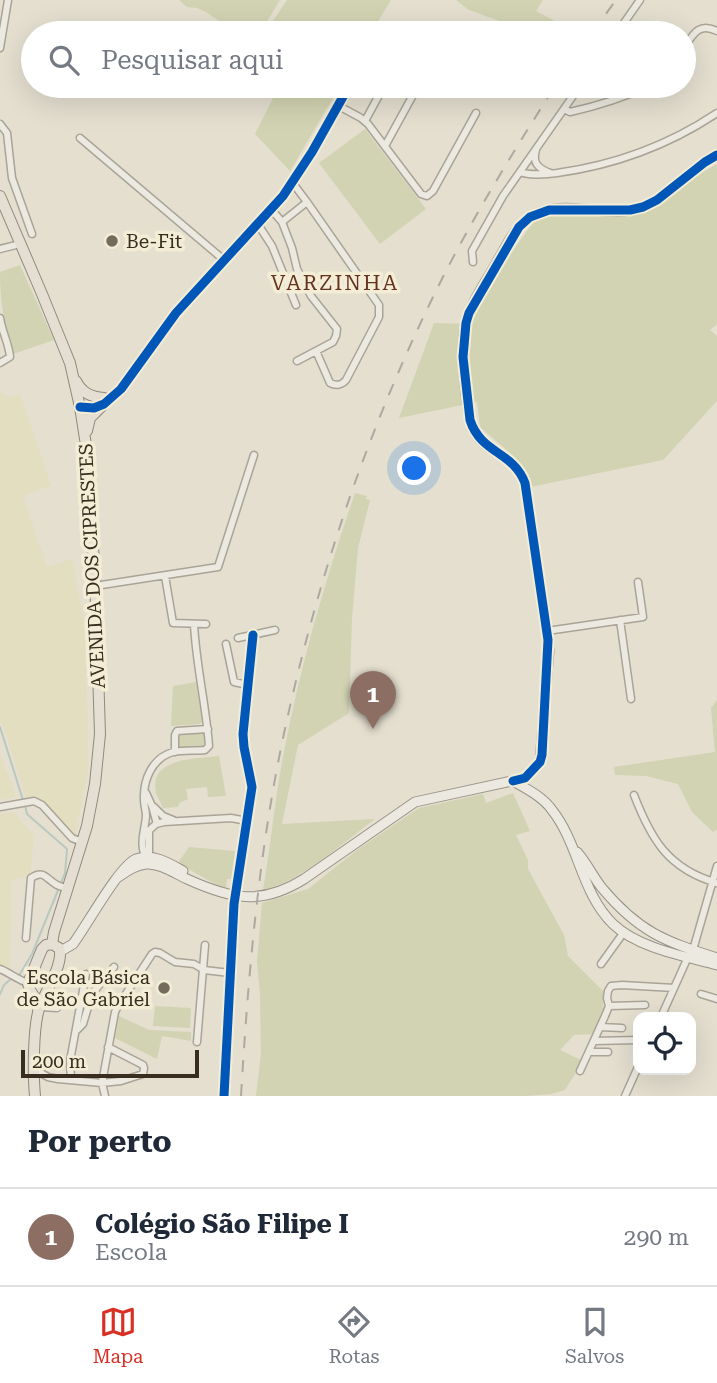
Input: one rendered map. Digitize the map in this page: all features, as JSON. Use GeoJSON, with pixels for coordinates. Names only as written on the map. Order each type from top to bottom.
{"type":"FeatureCollection","features":[{"type":"Feature","properties":{"kind":"main road"},"geometry":{"type":"LineString","coordinates":[[23,981],[37,951],[44,947],[56,948],[73,944],[117,878],[134,860],[148,855],[170,863],[208,887],[225,894],[247,898],[265,896],[299,883],[402,810],[421,800],[526,778],[540,762],[548,656],[547,631],[525,483],[512,462],[481,440],[470,420],[463,356],[469,313],[514,233],[530,218],[557,209],[630,210],[643,207],[657,200],[717,155]]}},
{"type":"Feature","properties":{"kind":"main road","name":"AVENIDA DOS CIPRESTES"},"geometry":{"type":"LineString","coordinates":[[0,196],[63,344],[73,375],[86,445],[95,586],[100,734],[95,784],[82,842],[64,888],[54,932],[56,948],[61,957],[39,1009],[34,1069],[38,1088]]}},
{"type":"Feature","properties":{"kind":"main road"},"geometry":{"type":"LineString","coordinates":[[73,375],[79,388],[104,401],[89,421],[86,445]]}},
{"type":"Feature","properties":{"kind":"main road"},"geometry":{"type":"LineString","coordinates":[[513,781],[552,809],[572,846],[595,900],[615,926],[639,941],[717,958]]}},
{"type":"Feature","properties":{"kind":"main road"},"geometry":{"type":"LineString","coordinates":[[572,846],[597,881],[640,926],[717,965]]}},
{"type":"Feature","properties":{"kind":"main road"},"geometry":{"type":"LineString","coordinates":[[117,878],[148,855]]}},
{"type":"Feature","properties":{"kind":"main road"},"geometry":{"type":"LineString","coordinates":[[615,926],[624,923],[626,914]]}},
{"type":"Feature","properties":{"kind":"main road"},"geometry":{"type":"LineString","coordinates":[[633,938],[633,930],[640,926]]}},
{"type":"Feature","properties":{"kind":"main road","name":"AVENIDA DOS CIPRESTES"},"geometry":{"type":"LineString","coordinates":[[23,981],[33,993],[39,1009]]}},
{"type":"Feature","properties":{"kind":"main road"},"geometry":{"type":"LineString","coordinates":[[33,993],[42,994],[46,991]]}},
{"type":"Feature","properties":{"kind":"street"},"geometry":{"type":"LineString","coordinates":[[0,48],[8,0]]}},
{"type":"Feature","properties":{"kind":"street"},"geometry":{"type":"LineString","coordinates":[[625,21],[640,0]]}},
{"type":"Feature","properties":{"kind":"street"},"geometry":{"type":"LineString","coordinates":[[696,32],[708,27],[717,31]]}},
{"type":"Feature","properties":{"kind":"street"},"geometry":{"type":"LineString","coordinates":[[80,407],[94,408],[121,389],[176,313],[292,183],[342,98]]}},
{"type":"Feature","properties":{"kind":"street"},"geometry":{"type":"LineString","coordinates":[[365,121],[377,98]]}},
{"type":"Feature","properties":{"kind":"street"},"geometry":{"type":"LineString","coordinates":[[385,146],[411,98]]}},
{"type":"Feature","properties":{"kind":"street"},"geometry":{"type":"LineString","coordinates":[[473,262],[471,251],[503,196],[572,98]]}},
{"type":"Feature","properties":{"kind":"street"},"geometry":{"type":"LineString","coordinates":[[578,98],[582,106],[589,108]]}},
{"type":"Feature","properties":{"kind":"street"},"geometry":{"type":"LineString","coordinates":[[564,109],[570,112],[619,98]]}},
{"type":"Feature","properties":{"kind":"street"},"geometry":{"type":"LineString","coordinates":[[337,106],[365,121],[421,194],[429,195],[476,113]]}},
{"type":"Feature","properties":{"kind":"street"},"geometry":{"type":"LineString","coordinates":[[520,172],[552,173],[593,166],[643,151],[683,133],[717,113]]}},
{"type":"Feature","properties":{"kind":"street"},"geometry":{"type":"LineString","coordinates":[[0,124],[7,132],[12,178],[32,234]]}},
{"type":"Feature","properties":{"kind":"street"},"geometry":{"type":"LineString","coordinates":[[80,138],[224,260]]}},
{"type":"Feature","properties":{"kind":"street"},"geometry":{"type":"LineString","coordinates":[[537,147],[537,166],[552,173]]}},
{"type":"Feature","properties":{"kind":"street"},"geometry":{"type":"LineString","coordinates":[[292,183],[380,310],[343,383],[336,385],[329,382],[316,351]]}},
{"type":"Feature","properties":{"kind":"street"},"geometry":{"type":"LineString","coordinates":[[282,222],[307,202]]}},
{"type":"Feature","properties":{"kind":"street"},"geometry":{"type":"LineString","coordinates":[[271,209],[282,222],[297,269],[311,296],[337,329],[333,342],[297,361]]}},
{"type":"Feature","properties":{"kind":"street"},"geometry":{"type":"LineString","coordinates":[[257,223],[272,246],[296,305]]}},
{"type":"Feature","properties":{"kind":"street"},"geometry":{"type":"LineString","coordinates":[[0,249],[20,244]]}},
{"type":"Feature","properties":{"kind":"street"},"geometry":{"type":"LineString","coordinates":[[0,318],[10,352],[10,357],[0,363]]}},
{"type":"Feature","properties":{"kind":"street"},"geometry":{"type":"LineString","coordinates":[[95,586],[218,567],[254,455]]}},
{"type":"Feature","properties":{"kind":"street"},"geometry":{"type":"LineString","coordinates":[[166,576],[172,621],[176,624],[206,624]]}},
{"type":"Feature","properties":{"kind":"street"},"geometry":{"type":"LineString","coordinates":[[547,631],[643,617],[638,582]]}},
{"type":"Feature","properties":{"kind":"street"},"geometry":{"type":"LineString","coordinates":[[620,620],[631,699]]}},
{"type":"Feature","properties":{"kind":"street"},"geometry":{"type":"LineString","coordinates":[[148,855],[144,801],[148,775],[161,758],[175,752],[206,750],[209,746],[195,651],[194,624]]}},
{"type":"Feature","properties":{"kind":"street"},"geometry":{"type":"LineString","coordinates":[[238,638],[275,630]]}},
{"type":"Feature","properties":{"kind":"street"},"geometry":{"type":"LineString","coordinates":[[224,1096],[235,889],[253,787],[243,734],[253,635]]}},
{"type":"Feature","properties":{"kind":"street"},"geometry":{"type":"LineString","coordinates":[[226,644],[234,682],[248,685]]}},
{"type":"Feature","properties":{"kind":"street"},"geometry":{"type":"LineString","coordinates":[[175,752],[175,735],[178,731],[208,729]]}},
{"type":"Feature","properties":{"kind":"street"},"geometry":{"type":"LineString","coordinates":[[145,791],[158,824]]}},
{"type":"Feature","properties":{"kind":"street"},"geometry":{"type":"LineString","coordinates":[[634,795],[649,829],[665,853],[690,873],[715,883]]}},
{"type":"Feature","properties":{"kind":"street"},"geometry":{"type":"LineString","coordinates":[[0,807],[31,801],[41,804],[72,838],[82,842]]}},
{"type":"Feature","properties":{"kind":"street"},"geometry":{"type":"LineString","coordinates":[[152,806],[163,816],[176,821]]}},
{"type":"Feature","properties":{"kind":"street"},"geometry":{"type":"LineString","coordinates":[[146,811],[150,819],[158,824]]}},
{"type":"Feature","properties":{"kind":"street"},"geometry":{"type":"LineString","coordinates":[[146,833],[158,824],[176,821],[230,818],[247,821]]}},
{"type":"Feature","properties":{"kind":"street"},"geometry":{"type":"LineString","coordinates":[[663,1012],[691,953],[715,883],[717,866]]}},
{"type":"Feature","properties":{"kind":"street"},"geometry":{"type":"LineString","coordinates":[[26,938],[31,878],[36,874],[46,875],[64,888]]}},
{"type":"Feature","properties":{"kind":"street"},"geometry":{"type":"LineString","coordinates":[[601,964],[624,932]]}},
{"type":"Feature","properties":{"kind":"street"},"geometry":{"type":"LineString","coordinates":[[197,1042],[205,945]]}},
{"type":"Feature","properties":{"kind":"street"},"geometry":{"type":"LineString","coordinates":[[106,1096],[102,1083],[113,1019],[118,1006],[152,954],[160,953],[175,962],[194,964],[204,970],[230,972]]}},
{"type":"Feature","properties":{"kind":"street"},"geometry":{"type":"LineString","coordinates":[[76,1032],[83,1024],[92,994],[114,967]]}},
{"type":"Feature","properties":{"kind":"street"},"geometry":{"type":"LineString","coordinates":[[0,969],[23,981]]}},
{"type":"Feature","properties":{"kind":"street"},"geometry":{"type":"LineString","coordinates":[[71,1080],[70,1061],[86,974]]}},
{"type":"Feature","properties":{"kind":"street"},"geometry":{"type":"LineString","coordinates":[[580,1071],[609,1006],[608,991],[611,986],[674,988]]}},
{"type":"Feature","properties":{"kind":"street"},"geometry":{"type":"LineString","coordinates":[[701,994],[717,999]]}},
{"type":"Feature","properties":{"kind":"street"},"geometry":{"type":"LineString","coordinates":[[609,1006],[645,1005]]}},
{"type":"Feature","properties":{"kind":"street"},"geometry":{"type":"LineString","coordinates":[[39,1009],[57,1008]]}},
{"type":"Feature","properties":{"kind":"street"},"geometry":{"type":"LineString","coordinates":[[600,1027],[622,1028]]}},
{"type":"Feature","properties":{"kind":"street"},"geometry":{"type":"LineString","coordinates":[[593,1041],[633,1040]]}},
{"type":"Feature","properties":{"kind":"street"},"geometry":{"type":"LineString","coordinates":[[34,1069],[48,1077],[102,1083],[143,1074],[143,1065],[108,1047]]}},
{"type":"Feature","properties":{"kind":"street"},"geometry":{"type":"LineString","coordinates":[[589,1052],[608,1052]]}},
{"type":"Feature","properties":{"kind":"street"},"geometry":{"type":"LineString","coordinates":[[625,1096],[634,1075]]}},
{"type":"Feature","properties":{"kind":"street"},"geometry":{"type":"LineString","coordinates":[[38,1088],[58,1079]]}},
{"type":"Feature","properties":{"kind":"shaded area"},"geometry":{"type":"Polygon","coordinates":[[[0,392],[10,397],[20,394],[51,485],[23,496],[47,567],[72,559],[84,620],[88,772],[75,836],[45,803],[35,797],[26,798],[0,722],[0,392]]]}},
{"type":"Feature","properties":{"kind":"shaded area"},"geometry":{"type":"Polygon","coordinates":[[[0,754],[16,797],[0,800],[0,754]]]}},
{"type":"Feature","properties":{"kind":"shaded area"},"geometry":{"type":"Polygon","coordinates":[[[13,812],[34,835],[30,876],[11,880],[10,969],[0,965],[0,814],[13,812]]]}},
{"type":"Feature","properties":{"kind":"green space"},"geometry":{"type":"Polygon","coordinates":[[[179,0],[280,0],[267,21],[219,21],[197,8],[187,7],[179,0]]]}},
{"type":"Feature","properties":{"kind":"green space"},"geometry":{"type":"Polygon","coordinates":[[[287,0],[391,0],[378,21],[273,21],[287,0]]]}},
{"type":"Feature","properties":{"kind":"green space"},"geometry":{"type":"Polygon","coordinates":[[[456,0],[543,0],[536,11],[555,21],[500,21],[469,10],[456,0]]]}},
{"type":"Feature","properties":{"kind":"green space"},"geometry":{"type":"Polygon","coordinates":[[[273,98],[333,98],[290,171],[255,134],[273,98]]]}},
{"type":"Feature","properties":{"kind":"green space"},"geometry":{"type":"Polygon","coordinates":[[[365,129],[426,209],[380,244],[319,163],[365,129]]]}},
{"type":"Feature","properties":{"kind":"green space"},"geometry":{"type":"Polygon","coordinates":[[[717,164],[717,324],[710,330],[717,336],[717,401],[663,460],[530,487],[516,458],[480,427],[477,402],[399,418],[434,323],[471,324],[495,276],[534,221],[556,214],[629,217],[717,164]]]}},
{"type":"Feature","properties":{"kind":"green space"},"geometry":{"type":"Polygon","coordinates":[[[20,265],[54,340],[13,354],[3,313],[0,272],[20,265]]]}},
{"type":"Feature","properties":{"kind":"green space"},"geometry":{"type":"Polygon","coordinates":[[[355,493],[367,496],[366,499],[370,500],[358,548],[352,618],[349,713],[298,745],[282,824],[375,819],[307,870],[277,886],[263,890],[281,769],[298,686],[324,589],[355,493]]]}},
{"type":"Feature","properties":{"kind":"green space"},"geometry":{"type":"Polygon","coordinates":[[[196,682],[202,721],[200,724],[171,726],[173,686],[196,682]]]}},
{"type":"Feature","properties":{"kind":"green space"},"geometry":{"type":"Polygon","coordinates":[[[717,700],[717,830],[713,832],[692,812],[678,784],[646,776],[615,775],[614,767],[715,752],[711,708],[717,700]]]}},
{"type":"Feature","properties":{"kind":"green space"},"geometry":{"type":"Polygon","coordinates":[[[202,732],[206,744],[203,748],[179,748],[180,734],[202,732]]]}},
{"type":"Feature","properties":{"kind":"green space"},"geometry":{"type":"Polygon","coordinates":[[[219,756],[226,796],[208,797],[207,787],[186,789],[188,799],[179,803],[178,807],[163,808],[156,793],[159,772],[176,762],[219,756]]]}},
{"type":"Feature","properties":{"kind":"green space"},"geometry":{"type":"Polygon","coordinates":[[[513,793],[530,831],[516,835],[528,860],[528,869],[564,935],[568,956],[604,992],[602,1019],[592,1034],[574,1035],[560,1050],[583,1061],[565,1090],[524,1096],[256,1096],[261,1054],[257,962],[262,903],[308,889],[357,850],[419,808],[483,794],[486,803],[513,793]]]}},
{"type":"Feature","properties":{"kind":"green space"},"geometry":{"type":"Polygon","coordinates":[[[189,847],[235,851],[231,879],[227,879],[226,888],[178,863],[189,847]]]}},
{"type":"Feature","properties":{"kind":"green space"},"geometry":{"type":"Polygon","coordinates":[[[155,1006],[191,1008],[190,1028],[153,1026],[155,1006]]]}},
{"type":"Feature","properties":{"kind":"green space"},"geometry":{"type":"Polygon","coordinates":[[[119,1016],[149,1030],[191,1032],[191,1041],[162,1036],[157,1059],[115,1038],[119,1016]]]}},
{"type":"Feature","properties":{"kind":"waterway"},"geometry":{"type":"LineString","coordinates":[[0,727],[23,800]]}},
{"type":"Feature","properties":{"kind":"waterway"},"geometry":{"type":"LineString","coordinates":[[17,975],[32,954],[65,873],[67,849],[27,814],[25,805]]}},
{"type":"Feature","properties":{"kind":"waterway"},"geometry":{"type":"LineString","coordinates":[[0,994],[4,985],[12,978]]}},
{"type":"Feature","properties":{"kind":"railway"},"geometry":{"type":"LineString","coordinates":[[601,21],[616,0]]}},
{"type":"Feature","properties":{"kind":"railway"},"geometry":{"type":"LineString","coordinates":[[241,1096],[255,919],[266,830],[296,682],[329,561],[370,443],[419,327],[472,224],[548,98]]}},
{"type":"Feature","properties":{"kind":"cycle path"},"geometry":{"type":"LineString","coordinates":[[80,407],[94,408],[104,404],[121,389],[176,313],[283,196],[342,98]]}},
{"type":"Feature","properties":{"kind":"cycle path"},"geometry":{"type":"LineString","coordinates":[[513,781],[525,778],[540,762],[542,755],[548,640],[525,483],[513,464],[482,440],[470,420],[463,357],[469,313],[519,227],[530,217],[549,210],[630,210],[643,207],[657,200],[717,155]]}},
{"type":"Feature","properties":{"kind":"cycle path"},"geometry":{"type":"LineString","coordinates":[[224,1096],[234,904],[252,787],[243,734],[253,635]]}},
{"type":"Feature","properties":{"kind":"place","name":"Be-Fit"},"geometry":{"type":"Point","coordinates":[112,241]}},
{"type":"Feature","properties":{"kind":"place","name":"Colégio São Filipe I"},"geometry":{"type":"Point","coordinates":[373,729]}},
{"type":"Feature","properties":{"kind":"place","name":"Escola Básica de São Gabriel"},"geometry":{"type":"Point","coordinates":[164,988]}},
{"type":"Feature","properties":{"kind":"district","name":"VARZINHA"},"geometry":{"type":"Point","coordinates":[335,283]}}]}
